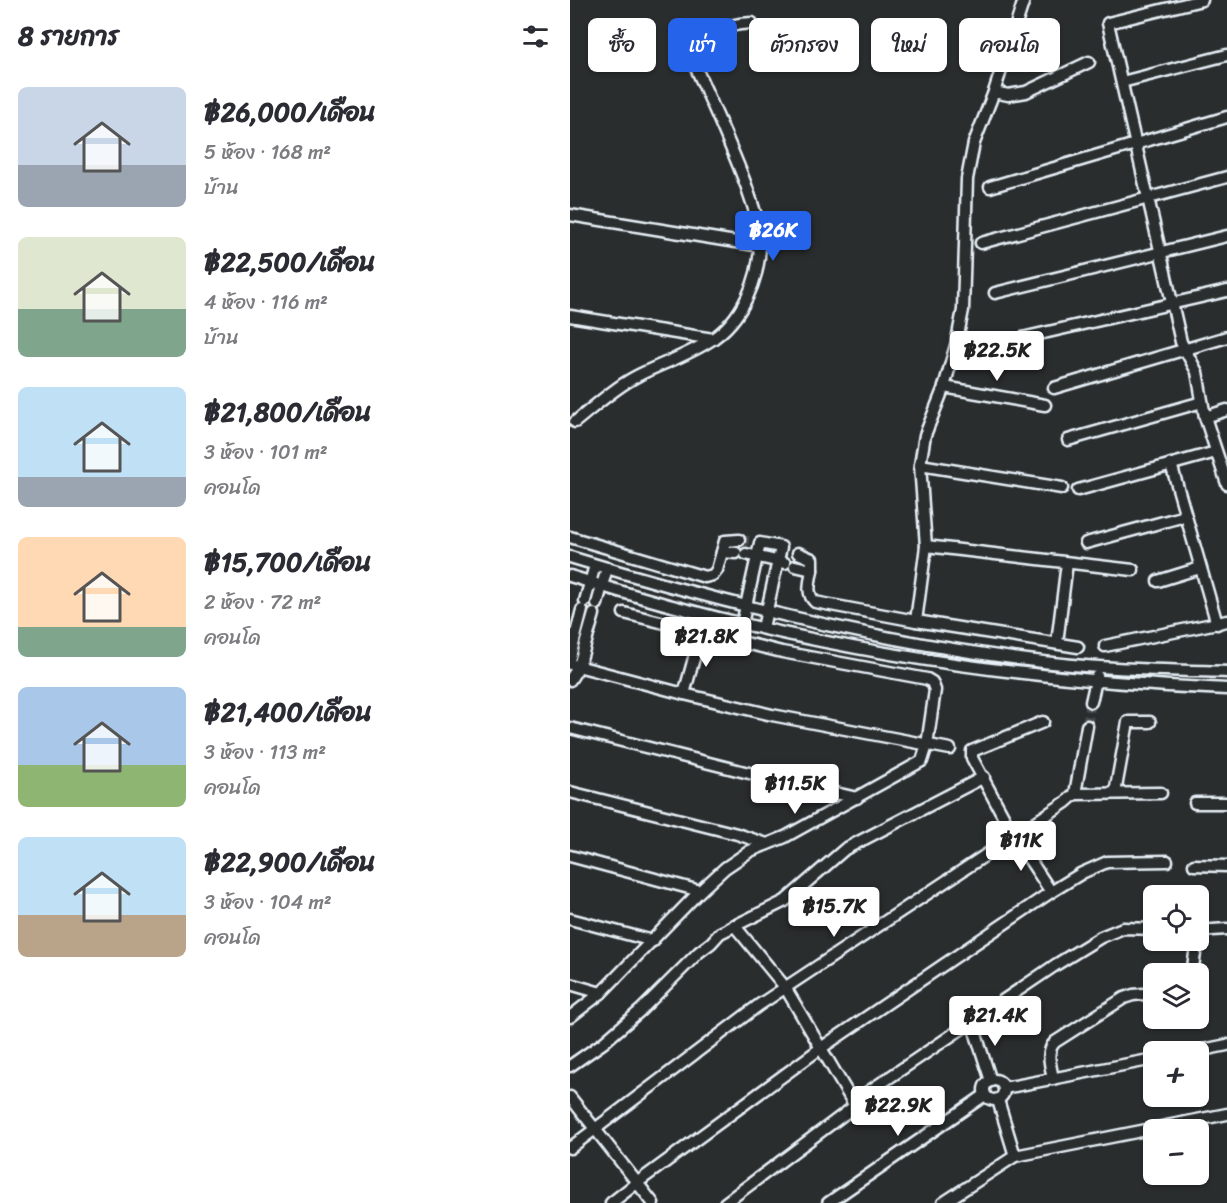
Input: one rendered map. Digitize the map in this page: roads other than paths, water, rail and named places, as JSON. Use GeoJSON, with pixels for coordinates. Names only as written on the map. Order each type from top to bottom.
{"type":"FeatureCollection","features":[{"type":"Feature","properties":{"kind":"street"},"geometry":{"type":"LineString","coordinates":[[916,621],[926,546],[920,465],[925,435],[944,387],[963,310],[967,179],[974,143],[994,92],[1024,0]]}},
{"type":"Feature","properties":{"kind":"street"},"geometry":{"type":"LineString","coordinates":[[1202,0],[1108,23],[1181,342],[1197,372],[1205,417],[1216,452],[1225,469],[1227,484]]}},
{"type":"Feature","properties":{"kind":"street"},"geometry":{"type":"LineString","coordinates":[[572,425],[607,396],[637,376],[687,355],[713,339],[733,321],[746,300],[758,267],[760,246],[754,208],[738,164],[696,68],[695,56],[708,37],[722,28],[734,24],[749,23]]}},
{"type":"Feature","properties":{"kind":"street"},"geometry":{"type":"LineString","coordinates":[[1122,82],[1227,55]]}},
{"type":"Feature","properties":{"kind":"street"},"geometry":{"type":"LineString","coordinates":[[994,92],[1008,95],[1026,92],[1089,62]]}},
{"type":"Feature","properties":{"kind":"street"},"geometry":{"type":"LineString","coordinates":[[990,187],[1227,117]]}},
{"type":"Feature","properties":{"kind":"street"},"geometry":{"type":"LineString","coordinates":[[981,243],[1227,177]]}},
{"type":"Feature","properties":{"kind":"street"},"geometry":{"type":"LineString","coordinates":[[570,215],[760,246]]}},
{"type":"Feature","properties":{"kind":"street"},"geometry":{"type":"LineString","coordinates":[[995,293],[1227,236]]}},
{"type":"Feature","properties":{"kind":"street"},"geometry":{"type":"LineString","coordinates":[[1022,339],[1227,291]]}},
{"type":"Feature","properties":{"kind":"street"},"geometry":{"type":"LineString","coordinates":[[570,316],[713,339]]}},
{"type":"Feature","properties":{"kind":"street"},"geometry":{"type":"LineString","coordinates":[[1054,388],[1227,337]]}},
{"type":"Feature","properties":{"kind":"street"},"geometry":{"type":"LineString","coordinates":[[944,387],[1045,405]]}},
{"type":"Feature","properties":{"kind":"street"},"geometry":{"type":"LineString","coordinates":[[1068,440],[1202,402]]}},
{"type":"Feature","properties":{"kind":"street"},"geometry":{"type":"LineString","coordinates":[[1205,417],[1227,410]]}},
{"type":"Feature","properties":{"kind":"street"},"geometry":{"type":"LineString","coordinates":[[1078,490],[1216,452]]}},
{"type":"Feature","properties":{"kind":"street"},"geometry":{"type":"LineString","coordinates":[[1171,464],[1200,568],[1224,621]]}},
{"type":"Feature","properties":{"kind":"street"},"geometry":{"type":"LineString","coordinates":[[920,465],[1062,488]]}},
{"type":"Feature","properties":{"kind":"street"},"geometry":{"type":"LineString","coordinates":[[1086,543],[1185,516]]}},
{"type":"Feature","properties":{"kind":"street"},"geometry":{"type":"LineString","coordinates":[[570,537],[705,577],[713,575],[717,570],[725,541],[744,540],[760,543],[789,550],[812,559],[809,591],[815,602],[1078,647]]}},
{"type":"Feature","properties":{"kind":"street"},"geometry":{"type":"LineString","coordinates":[[742,624],[745,607],[746,555],[760,543]]}},
{"type":"Feature","properties":{"kind":"street"},"geometry":{"type":"LineString","coordinates":[[926,546],[1133,570]]}},
{"type":"Feature","properties":{"kind":"street"},"geometry":{"type":"LineString","coordinates":[[763,628],[789,550]]}},
{"type":"Feature","properties":{"kind":"street"},"geometry":{"type":"LineString","coordinates":[[722,552],[812,570]]}},
{"type":"Feature","properties":{"kind":"street"},"geometry":{"type":"LineString","coordinates":[[570,557],[652,583],[745,607],[901,641],[1027,660],[1100,667],[1227,672]]}},
{"type":"Feature","properties":{"kind":"street"},"geometry":{"type":"LineString","coordinates":[[1057,643],[1067,563]]}},
{"type":"Feature","properties":{"kind":"street"},"geometry":{"type":"LineString","coordinates":[[570,657],[596,565]]}},
{"type":"Feature","properties":{"kind":"street"},"geometry":{"type":"LineString","coordinates":[[607,568],[595,613],[572,672],[684,694],[772,715],[950,749]]}},
{"type":"Feature","properties":{"kind":"street"},"geometry":{"type":"LineString","coordinates":[[1158,582],[1200,568]]}},
{"type":"Feature","properties":{"kind":"street"},"geometry":{"type":"LineString","coordinates":[[570,576],[742,624],[901,657],[1024,675],[1166,687],[1227,689]]}},
{"type":"Feature","properties":{"kind":"street"},"geometry":{"type":"LineString","coordinates":[[582,610],[595,613]]}},
{"type":"Feature","properties":{"kind":"street"},"geometry":{"type":"LineString","coordinates":[[570,1017],[601,993],[725,868],[750,851],[785,837],[922,761],[927,745],[935,690],[932,682],[927,679],[782,652],[624,613]]}},
{"type":"Feature","properties":{"kind":"street"},"geometry":{"type":"LineString","coordinates":[[1224,621],[1227,613]]}},
{"type":"Feature","properties":{"kind":"street"},"geometry":{"type":"LineString","coordinates":[[1105,646],[1224,621]]}},
{"type":"Feature","properties":{"kind":"street"},"geometry":{"type":"LineString","coordinates":[[684,694],[701,633]]}},
{"type":"Feature","properties":{"kind":"street"},"geometry":{"type":"LineString","coordinates":[[1091,702],[1100,667]]}},
{"type":"Feature","properties":{"kind":"street"},"geometry":{"type":"LineString","coordinates":[[1043,722],[972,751],[972,758],[1014,836],[1051,892]]}},
{"type":"Feature","properties":{"kind":"street"},"geometry":{"type":"LineString","coordinates":[[1115,793],[1128,722],[1150,722]]}},
{"type":"Feature","properties":{"kind":"street"},"geometry":{"type":"LineString","coordinates":[[1075,794],[1087,726]]}},
{"type":"Feature","properties":{"kind":"street"},"geometry":{"type":"LineString","coordinates":[[570,728],[857,798]]}},
{"type":"Feature","properties":{"kind":"street"},"geometry":{"type":"LineString","coordinates":[[570,1066],[641,1010],[720,933],[785,901],[845,849],[984,777]]}},
{"type":"Feature","properties":{"kind":"street"},"geometry":{"type":"LineString","coordinates":[[570,792],[737,834],[767,844]]}},
{"type":"Feature","properties":{"kind":"street"},"geometry":{"type":"LineString","coordinates":[[570,1148],[785,987],[1075,794],[1161,793]]}},
{"type":"Feature","properties":{"kind":"street"},"geometry":{"type":"LineString","coordinates":[[1194,803],[1227,803]]}},
{"type":"Feature","properties":{"kind":"street"},"geometry":{"type":"LineString","coordinates":[[570,855],[700,891]]}},
{"type":"Feature","properties":{"kind":"street"},"geometry":{"type":"LineString","coordinates":[[611,1203],[821,1048],[1051,892],[1082,873],[1107,862],[1167,861]]}},
{"type":"Feature","properties":{"kind":"street"},"geometry":{"type":"LineString","coordinates":[[1194,865],[1227,866]]}},
{"type":"Feature","properties":{"kind":"street"},"geometry":{"type":"LineString","coordinates":[[570,919],[653,941]]}},
{"type":"Feature","properties":{"kind":"street"},"geometry":{"type":"LineString","coordinates":[[726,1203],[855,1106],[785,987],[734,925]]}},
{"type":"Feature","properties":{"kind":"street"},"geometry":{"type":"LineString","coordinates":[[865,1094],[1101,937],[1123,928],[1143,929]]}},
{"type":"Feature","properties":{"kind":"street"},"geometry":{"type":"LineString","coordinates":[[1209,931],[1227,929]]}},
{"type":"Feature","properties":{"kind":"street"},"geometry":{"type":"LineString","coordinates":[[570,984],[601,993]]}},
{"type":"Feature","properties":{"kind":"street"},"geometry":{"type":"LineString","coordinates":[[1053,1079],[1048,1054],[1055,1042],[1124,998],[1143,994]]}},
{"type":"Feature","properties":{"kind":"street"},"geometry":{"type":"LineString","coordinates":[[972,1022],[991,1081]]}},
{"type":"Feature","properties":{"kind":"street"},"geometry":{"type":"LineString","coordinates":[[1209,1049],[1227,1045]]}},
{"type":"Feature","properties":{"kind":"street"},"geometry":{"type":"LineString","coordinates":[[1004,1088],[1143,1061]]}},
{"type":"Feature","properties":{"kind":"street"},"geometry":{"type":"LineString","coordinates":[[991,1081],[999,1082],[1004,1088],[1004,1093],[998,1100],[991,1100],[985,1095],[986,1084],[991,1081]]}},
{"type":"Feature","properties":{"kind":"street"},"geometry":{"type":"LineString","coordinates":[[828,1203],[985,1095]]}},
{"type":"Feature","properties":{"kind":"street"},"geometry":{"type":"LineString","coordinates":[[570,1097],[653,1203]]}},
{"type":"Feature","properties":{"kind":"street"},"geometry":{"type":"LineString","coordinates":[[998,1100],[1015,1156]]}},
{"type":"Feature","properties":{"kind":"street"},"geometry":{"type":"LineString","coordinates":[[943,1203],[1015,1156],[1227,1114]]}},
{"type":"Feature","properties":{"kind":"tunnel"},"geometry":{"type":"LineString","coordinates":[[739,540],[749,541]]}},
{"type":"Feature","properties":{"kind":"tunnel"},"geometry":{"type":"LineString","coordinates":[[1087,726],[1091,702]]}}]}
